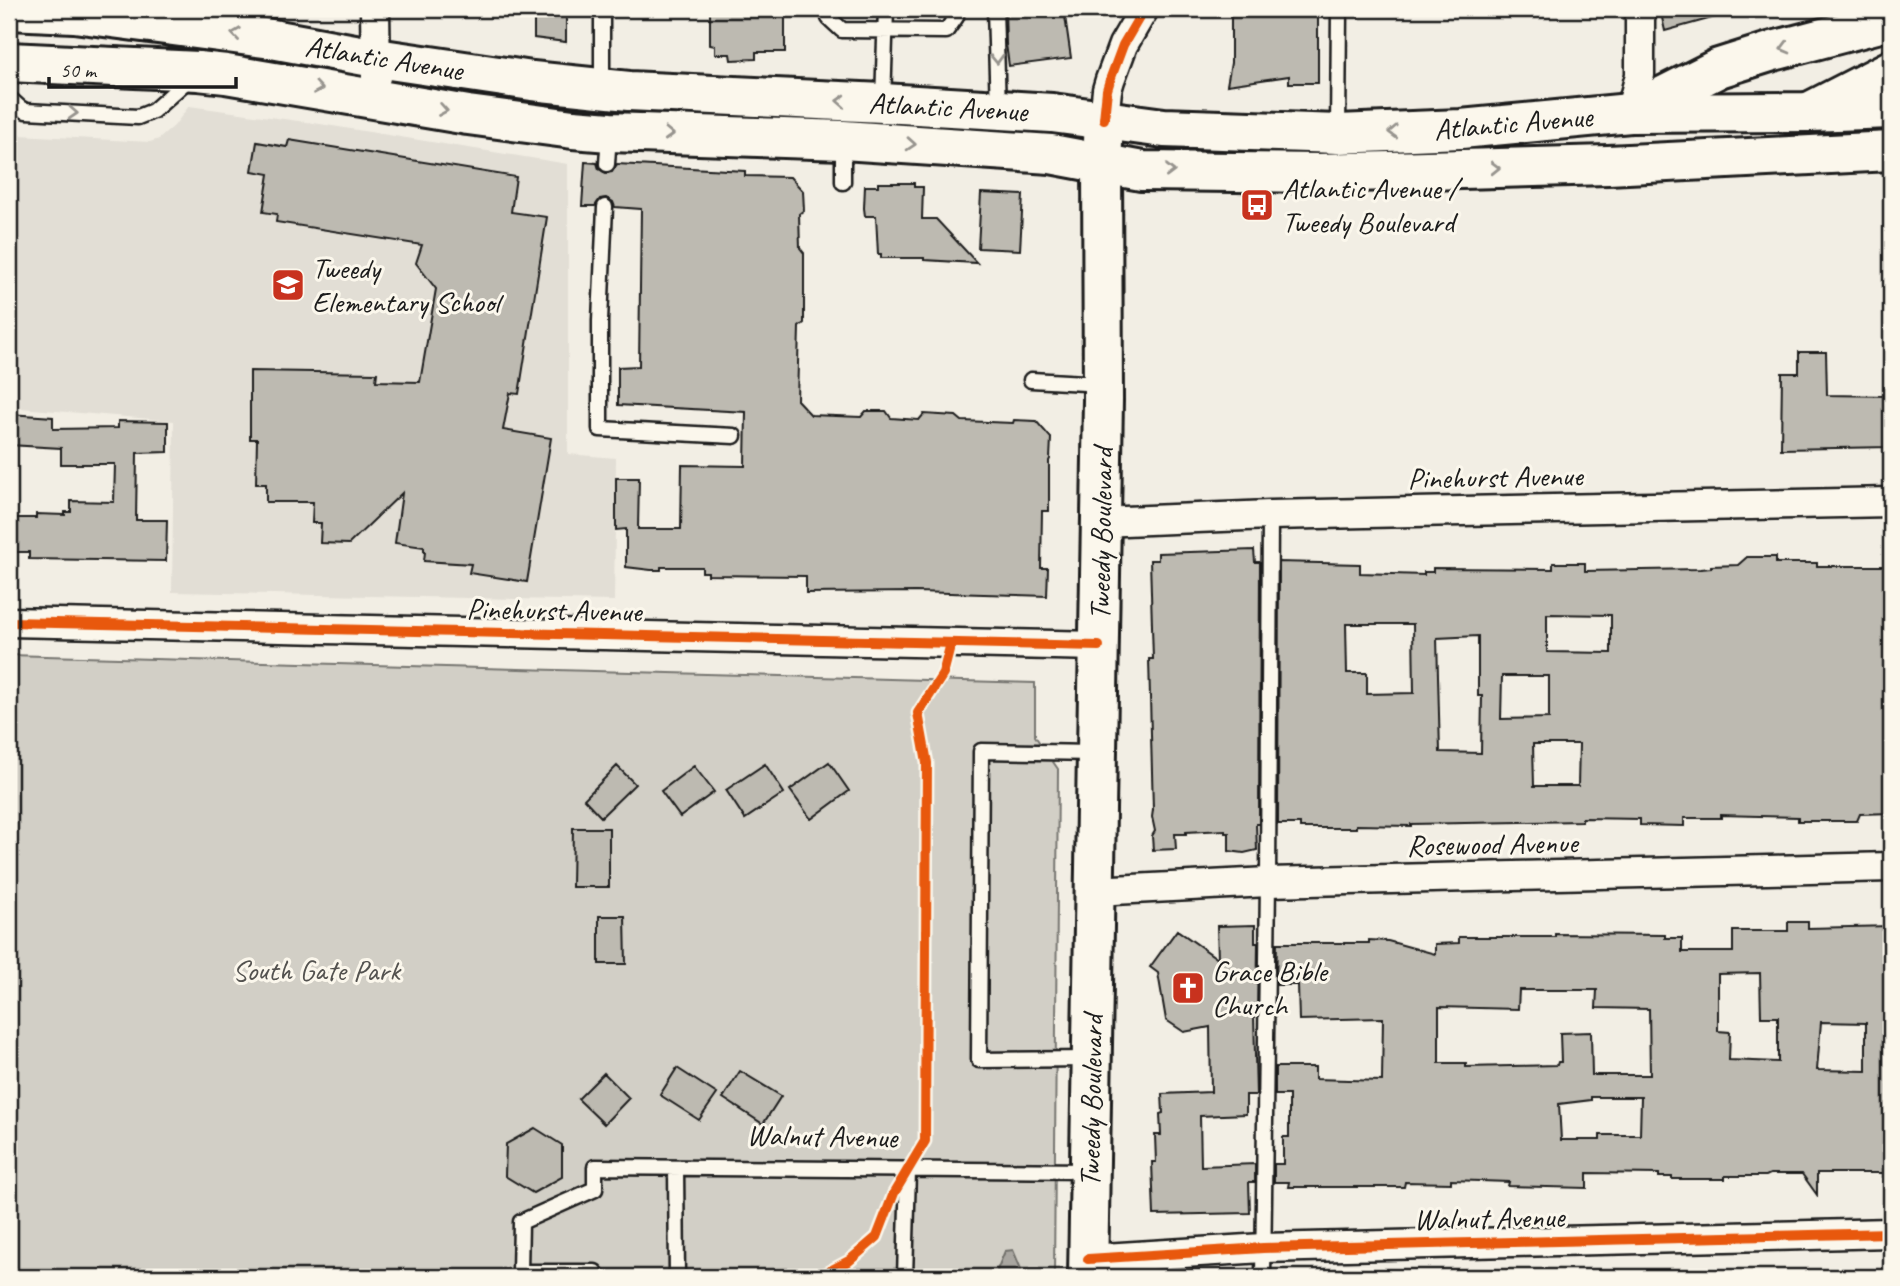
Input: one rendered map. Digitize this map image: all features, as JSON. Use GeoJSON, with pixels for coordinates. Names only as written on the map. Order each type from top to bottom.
{"type":"FeatureCollection","features":[{"type":"Feature","properties":{"kind":"main road","name":"Atlantic Avenue"},"geometry":{"type":"LineString","coordinates":[[9,9],[74,13],[272,39],[376,58],[532,81],[629,91],[1052,113],[1164,128],[1338,134],[1461,129],[1630,113],[1891,109]]}},
{"type":"Feature","properties":{"kind":"main road"},"geometry":{"type":"LineString","coordinates":[[1630,113],[1719,68],[1891,20]]}},
{"type":"Feature","properties":{"kind":"main road","name":"Atlantic Avenue"},"geometry":{"type":"LineString","coordinates":[[9,62],[198,71],[468,115],[608,148],[843,140],[1051,154],[1142,171],[1319,173],[1608,166],[1891,151]]}},
{"type":"Feature","properties":{"kind":"main road"},"geometry":{"type":"LineString","coordinates":[[1608,166],[1639,142],[1752,135],[1809,112],[1891,70]]}},
{"type":"Feature","properties":{"kind":"main road","name":"Tweedy Boulevard"},"geometry":{"type":"LineString","coordinates":[[1088,1268],[1103,384],[1104,120]]}},
{"type":"Feature","properties":{"kind":"main road"},"geometry":{"type":"LineString","coordinates":[[1834,154],[1863,131],[1891,130]]}},
{"type":"Feature","properties":{"kind":"street"},"geometry":{"type":"LineString","coordinates":[[376,9],[376,98]]}},
{"type":"Feature","properties":{"kind":"street","name":"Tweedy Boulevard"},"geometry":{"type":"LineString","coordinates":[[1104,120],[1110,80],[1123,45],[1144,9]]}},
{"type":"Feature","properties":{"kind":"street"},"geometry":{"type":"LineString","coordinates":[[1630,113],[1640,75],[1640,9]]}},
{"type":"Feature","properties":{"kind":"street","name":"Pinehurst Avenue"},"geometry":{"type":"LineString","coordinates":[[1100,522],[1270,515],[1891,502]]}},
{"type":"Feature","properties":{"kind":"street","name":"Pinehurst Avenue"},"geometry":{"type":"LineString","coordinates":[[9,622],[1099,646]]}},
{"type":"Feature","properties":{"kind":"street","name":"Rosewood Avenue"},"geometry":{"type":"LineString","coordinates":[[1094,891],[1268,883],[1891,867]]}},
{"type":"Feature","properties":{"kind":"street","name":"Walnut Avenue"},"geometry":{"type":"LineString","coordinates":[[1088,1268],[1263,1248],[1891,1233]]}},
{"type":"Feature","properties":{"kind":"lane"},"geometry":{"type":"LineString","coordinates":[[602,88],[603,9]]}},
{"type":"Feature","properties":{"kind":"lane"},"geometry":{"type":"LineString","coordinates":[[828,9],[829,18],[842,30],[946,31],[956,17],[956,9]]}},
{"type":"Feature","properties":{"kind":"lane"},"geometry":{"type":"LineString","coordinates":[[883,103],[886,9]]}},
{"type":"Feature","properties":{"kind":"lane"},"geometry":{"type":"LineString","coordinates":[[995,9],[998,110]]}},
{"type":"Feature","properties":{"kind":"lane"},"geometry":{"type":"LineString","coordinates":[[1338,134],[1339,9]]}},
{"type":"Feature","properties":{"kind":"lane"},"geometry":{"type":"LineString","coordinates":[[9,98],[26,111],[138,117],[153,111],[198,71]]}},
{"type":"Feature","properties":{"kind":"lane"},"geometry":{"type":"LineString","coordinates":[[843,140],[843,182]]}},
{"type":"Feature","properties":{"kind":"lane"},"geometry":{"type":"LineString","coordinates":[[605,207],[600,321],[600,429],[734,436]]}},
{"type":"Feature","properties":{"kind":"lane"},"geometry":{"type":"LineString","coordinates":[[1031,380],[1103,384]]}},
{"type":"Feature","properties":{"kind":"lane"},"geometry":{"type":"LineString","coordinates":[[1263,1277],[1270,515]]}},
{"type":"Feature","properties":{"kind":"lane"},"geometry":{"type":"LineString","coordinates":[[1091,1059],[979,1060],[981,751],[1097,753]]}},
{"type":"Feature","properties":{"kind":"lane","name":"Walnut Avenue"},"geometry":{"type":"LineString","coordinates":[[599,1277],[595,1272],[520,1272],[521,1222],[595,1189],[596,1167],[1089,1171]]}},
{"type":"Feature","properties":{"kind":"lane"},"geometry":{"type":"LineString","coordinates":[[676,1168],[677,1277]]}},
{"type":"Feature","properties":{"kind":"lane"},"geometry":{"type":"LineString","coordinates":[[905,1277],[908,1171]]}},
{"type":"Feature","properties":{"kind":"shaded area","name":"Tweedy Elementary School"},"geometry":{"type":"Polygon","coordinates":[[[189,106],[568,164],[568,454],[616,458],[614,601],[172,592],[174,421],[9,407],[9,131],[19,135],[150,142],[159,139],[174,126],[189,106]]]}},
{"type":"Feature","properties":{"kind":"shaded area"},"geometry":{"type":"Polygon","coordinates":[[[1013,1250],[1021,1269],[1018,1277],[1000,1277],[997,1270],[1005,1251],[1013,1250]]]}},
{"type":"Feature","properties":{"kind":"green space","name":"South Gate Park"},"geometry":{"type":"Polygon","coordinates":[[[9,655],[1035,683],[1035,736],[1058,769],[1054,1277],[9,1277],[9,655]]]}},
{"type":"Feature","properties":{"kind":"building"},"geometry":{"type":"Polygon","coordinates":[[[534,9],[566,9],[566,42],[534,38],[534,9]]]}},
{"type":"Feature","properties":{"kind":"building"},"geometry":{"type":"Polygon","coordinates":[[[710,9],[785,9],[785,52],[756,52],[756,59],[731,60],[730,54],[715,54],[715,46],[710,45],[710,9]]]}},
{"type":"Feature","properties":{"kind":"building"},"geometry":{"type":"Polygon","coordinates":[[[1005,9],[1064,9],[1071,58],[1009,66],[1005,9]]]}},
{"type":"Feature","properties":{"kind":"building"},"geometry":{"type":"Polygon","coordinates":[[[1231,9],[1318,9],[1318,83],[1289,83],[1289,76],[1227,85],[1231,63],[1231,9]]]}},
{"type":"Feature","properties":{"kind":"building"},"geometry":{"type":"Polygon","coordinates":[[[1660,9],[1722,9],[1723,15],[1665,31],[1660,9]]]}},
{"type":"Feature","properties":{"kind":"building"},"geometry":{"type":"Polygon","coordinates":[[[289,140],[516,177],[511,212],[547,217],[519,394],[510,393],[503,430],[551,438],[527,582],[469,573],[471,564],[424,561],[424,547],[395,543],[402,493],[349,544],[320,543],[321,523],[312,523],[313,502],[266,502],[266,484],[256,484],[257,439],[250,439],[250,371],[377,373],[376,381],[420,382],[436,289],[416,263],[422,245],[276,222],[277,214],[263,212],[269,174],[252,171],[257,142],[287,147],[289,140]]]}},
{"type":"Feature","properties":{"kind":"building"},"geometry":{"type":"Polygon","coordinates":[[[585,162],[597,163],[599,169],[606,173],[612,172],[617,164],[745,171],[745,176],[790,177],[803,191],[804,210],[799,214],[800,248],[804,253],[804,323],[799,327],[797,400],[811,415],[861,417],[866,411],[886,411],[891,418],[919,420],[924,414],[956,416],[962,421],[1036,421],[1051,438],[1049,511],[1042,511],[1041,568],[1048,568],[1047,596],[916,592],[806,593],[806,576],[708,575],[708,572],[702,572],[702,567],[661,567],[661,570],[651,570],[626,567],[626,529],[616,530],[616,478],[639,478],[638,529],[681,529],[682,465],[745,466],[746,412],[618,405],[618,367],[639,366],[641,209],[615,207],[613,202],[606,198],[600,199],[595,206],[582,206],[585,162]]]}},
{"type":"Feature","properties":{"kind":"building"},"geometry":{"type":"Polygon","coordinates":[[[878,183],[914,183],[914,187],[923,187],[922,219],[936,219],[977,263],[924,258],[881,258],[881,254],[878,254],[876,216],[865,216],[864,208],[865,186],[878,186],[878,183]]]}},
{"type":"Feature","properties":{"kind":"building"},"geometry":{"type":"Polygon","coordinates":[[[981,193],[1023,195],[1020,250],[978,248],[981,193]]]}},
{"type":"Feature","properties":{"kind":"building"},"geometry":{"type":"Polygon","coordinates":[[[1799,352],[1826,352],[1827,395],[1891,396],[1891,447],[1781,449],[1782,373],[1799,373],[1799,352]]]}},
{"type":"Feature","properties":{"kind":"building"},"geometry":{"type":"Polygon","coordinates":[[[9,414],[53,417],[53,429],[118,428],[118,421],[168,422],[168,452],[137,453],[136,520],[167,520],[166,561],[29,559],[29,552],[9,552],[9,518],[36,518],[36,514],[65,515],[65,512],[71,512],[71,501],[114,502],[115,464],[61,464],[61,448],[9,445],[9,414]]]}},
{"type":"Feature","properties":{"kind":"building"},"geometry":{"type":"Polygon","coordinates":[[[1254,550],[1255,562],[1260,562],[1257,850],[1244,853],[1229,851],[1229,833],[1225,833],[1225,830],[1175,834],[1176,849],[1153,850],[1152,836],[1155,831],[1152,817],[1149,659],[1153,659],[1150,560],[1158,560],[1158,553],[1254,550]]]}},
{"type":"Feature","properties":{"kind":"building"},"geometry":{"type":"Polygon","coordinates":[[[1747,557],[1776,557],[1776,563],[1891,566],[1891,813],[1860,814],[1857,821],[1798,821],[1798,817],[1721,815],[1721,818],[1684,818],[1684,826],[1640,825],[1640,819],[1582,818],[1582,821],[1356,825],[1356,828],[1300,828],[1300,824],[1278,824],[1279,562],[1360,564],[1360,573],[1424,575],[1424,572],[1433,572],[1433,568],[1553,569],[1553,563],[1585,563],[1585,571],[1700,569],[1738,565],[1747,557]],[[1547,614],[1547,652],[1611,653],[1611,615],[1547,614]],[[1346,624],[1347,673],[1367,673],[1367,694],[1414,693],[1413,624],[1346,624]],[[1478,636],[1437,638],[1440,752],[1481,753],[1482,696],[1478,696],[1478,636]],[[1502,676],[1501,719],[1549,718],[1549,676],[1502,676]],[[1533,744],[1534,786],[1578,786],[1579,744],[1533,744]]]}},
{"type":"Feature","properties":{"kind":"building"},"geometry":{"type":"Polygon","coordinates":[[[829,762],[849,791],[811,819],[790,790],[829,762]]]}},
{"type":"Feature","properties":{"kind":"building"},"geometry":{"type":"Polygon","coordinates":[[[765,764],[784,793],[745,819],[726,790],[765,764]]]}},
{"type":"Feature","properties":{"kind":"building"},"geometry":{"type":"Polygon","coordinates":[[[617,766],[635,784],[601,817],[584,799],[617,766]]]}},
{"type":"Feature","properties":{"kind":"building"},"geometry":{"type":"Polygon","coordinates":[[[694,766],[714,792],[680,817],[661,791],[694,766]]]}},
{"type":"Feature","properties":{"kind":"building"},"geometry":{"type":"Polygon","coordinates":[[[573,828],[609,828],[609,887],[572,887],[573,828]]]}},
{"type":"Feature","properties":{"kind":"building"},"geometry":{"type":"Polygon","coordinates":[[[599,916],[625,916],[626,964],[599,964],[599,916]]]}},
{"type":"Feature","properties":{"kind":"building"},"geometry":{"type":"Polygon","coordinates":[[[1788,922],[1808,922],[1808,928],[1891,926],[1891,1021],[1888,1021],[1891,1173],[1817,1173],[1817,1195],[1802,1174],[1672,1179],[1659,1177],[1659,1174],[1587,1173],[1587,1188],[1508,1186],[1509,1182],[1451,1180],[1451,1183],[1405,1182],[1404,1187],[1288,1187],[1289,1182],[1274,1182],[1274,1164],[1283,1164],[1283,1137],[1289,1137],[1289,1095],[1275,1095],[1275,1067],[1315,1067],[1315,1079],[1382,1081],[1383,1018],[1299,1020],[1298,985],[1276,985],[1277,943],[1388,941],[1435,954],[1435,944],[1459,943],[1459,937],[1665,935],[1665,938],[1682,938],[1682,952],[1733,952],[1733,931],[1788,931],[1788,922]],[[1760,973],[1718,974],[1718,1031],[1730,1032],[1729,1060],[1778,1062],[1778,1017],[1761,1017],[1760,973]],[[1519,990],[1518,1009],[1439,1007],[1439,1063],[1466,1063],[1466,1067],[1557,1065],[1561,1062],[1560,1033],[1591,1032],[1592,1075],[1650,1075],[1649,1009],[1596,1008],[1597,990],[1519,990]],[[1821,1022],[1817,1070],[1866,1071],[1866,1023],[1821,1022]],[[1591,1097],[1591,1100],[1559,1104],[1561,1140],[1600,1140],[1600,1135],[1640,1135],[1641,1097],[1591,1097]]]}},
{"type":"Feature","properties":{"kind":"building"},"geometry":{"type":"Polygon","coordinates":[[[1255,925],[1255,943],[1258,943],[1257,1015],[1254,1015],[1256,1095],[1246,1095],[1246,1114],[1200,1116],[1201,1166],[1255,1164],[1255,1182],[1249,1182],[1250,1213],[1154,1215],[1152,1162],[1156,1162],[1155,1135],[1161,1135],[1162,1094],[1211,1092],[1210,1027],[1184,1032],[1166,1020],[1158,973],[1150,967],[1177,930],[1218,959],[1217,926],[1255,925]]]}},
{"type":"Feature","properties":{"kind":"building"},"geometry":{"type":"Polygon","coordinates":[[[677,1068],[717,1094],[699,1120],[660,1095],[677,1068]]]}},
{"type":"Feature","properties":{"kind":"building"},"geometry":{"type":"Polygon","coordinates":[[[740,1071],[781,1096],[763,1124],[723,1098],[740,1071]]]}},
{"type":"Feature","properties":{"kind":"building"},"geometry":{"type":"Polygon","coordinates":[[[604,1073],[629,1098],[604,1124],[578,1099],[604,1073]]]}},
{"type":"Feature","properties":{"kind":"building"},"geometry":{"type":"Polygon","coordinates":[[[535,1128],[562,1145],[562,1177],[533,1193],[505,1176],[506,1144],[535,1128]]]}},
{"type":"Feature","properties":{"kind":"cycle path"},"geometry":{"type":"LineString","coordinates":[[1104,119],[1110,80],[1123,45],[1144,9]]}},
{"type":"Feature","properties":{"kind":"cycle path"},"geometry":{"type":"LineString","coordinates":[[9,622],[1099,646]]}},
{"type":"Feature","properties":{"kind":"cycle path"},"geometry":{"type":"LineString","coordinates":[[819,1277],[849,1261],[877,1237],[894,1193],[925,1141],[927,763],[918,713],[943,674],[951,643]]}},
{"type":"Feature","properties":{"kind":"cycle path"},"geometry":{"type":"LineString","coordinates":[[1088,1259],[1263,1248],[1891,1233]]}},
{"type":"Feature","properties":{"kind":"place","name":"Atlantic Avenue / Tweedy Boulevard"},"geometry":{"type":"Point","coordinates":[1257,205]}},
{"type":"Feature","properties":{"kind":"place","name":"Tweedy Elementary School"},"geometry":{"type":"Point","coordinates":[288,285]}},
{"type":"Feature","properties":{"kind":"place","name":"Grace Bible Church"},"geometry":{"type":"Point","coordinates":[1188,988]}}]}
